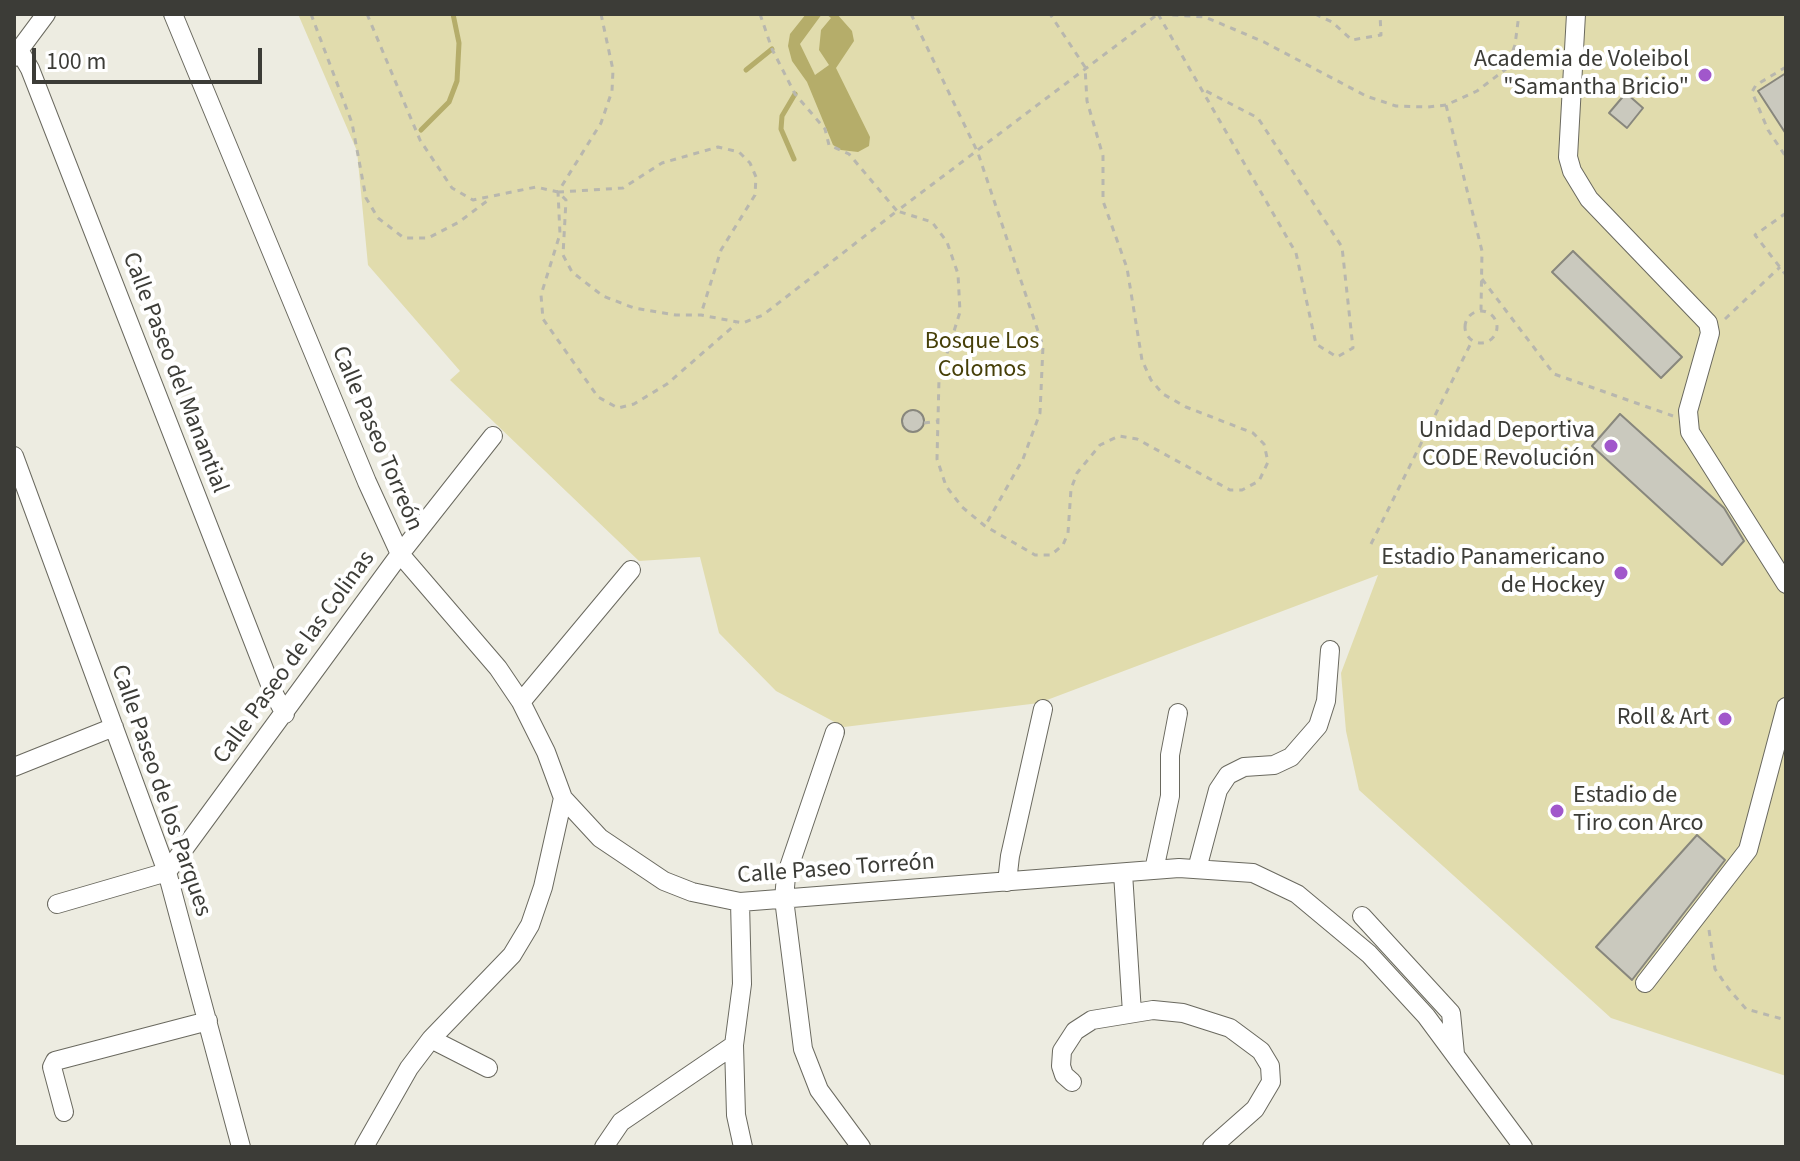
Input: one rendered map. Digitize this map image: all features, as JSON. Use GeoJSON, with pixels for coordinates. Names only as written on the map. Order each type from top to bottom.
{"type":"FeatureCollection","features":[{"type":"Feature","properties":{"kind":"street"},"geometry":{"type":"LineString","coordinates":[[16,53],[46,14]]}},
{"type":"Feature","properties":{"kind":"street","name":"Calle Paseo Torreón"},"geometry":{"type":"LineString","coordinates":[[173,14],[360,468],[400,554],[498,668],[521,702],[546,752],[563,798],[600,838],[635,864],[692,892],[740,902],[1154,870],[1253,873],[1280,884],[1313,905],[1397,983],[1455,1054],[1523,1147]]}},
{"type":"Feature","properties":{"kind":"street"},"geometry":{"type":"LineString","coordinates":[[1576,14],[1568,157],[1572,171],[1589,199],[1708,323],[1710,333],[1688,422],[1690,432],[1786,584]]}},
{"type":"Feature","properties":{"kind":"street","name":"Calle Paseo del Manantial"},"geometry":{"type":"LineString","coordinates":[[16,53],[30,69],[273,692],[285,714]]}},
{"type":"Feature","properties":{"kind":"street","name":"Calle Paseo de las Colinas"},"geometry":{"type":"LineString","coordinates":[[167,872],[400,554],[493,436]]}},
{"type":"Feature","properties":{"kind":"street","name":"Calle Paseo de los Parques"},"geometry":{"type":"LineString","coordinates":[[14,456],[167,872],[241,1147]]}},
{"type":"Feature","properties":{"kind":"street"},"geometry":{"type":"LineString","coordinates":[[521,702],[631,570]]}},
{"type":"Feature","properties":{"kind":"street"},"geometry":{"type":"LineString","coordinates":[[1197,869],[1218,790],[1228,775],[1244,767],[1274,765],[1291,757],[1318,726],[1328,688],[1330,650]]}},
{"type":"Feature","properties":{"kind":"street"},"geometry":{"type":"LineString","coordinates":[[1645,983],[1748,850],[1786,707]]}},
{"type":"Feature","properties":{"kind":"street"},"geometry":{"type":"LineString","coordinates":[[1007,882],[1043,709]]}},
{"type":"Feature","properties":{"kind":"street"},"geometry":{"type":"LineString","coordinates":[[1154,870],[1170,796],[1170,755],[1178,713]]}},
{"type":"Feature","properties":{"kind":"street"},"geometry":{"type":"LineString","coordinates":[[14,767],[114,727]]}},
{"type":"Feature","properties":{"kind":"street"},"geometry":{"type":"LineString","coordinates":[[835,732],[786,876],[784,899],[803,1049],[819,1090],[861,1147]]}},
{"type":"Feature","properties":{"kind":"street"},"geometry":{"type":"LineString","coordinates":[[364,1147],[409,1068],[431,1039],[512,955],[530,925],[543,887],[563,798]]}},
{"type":"Feature","properties":{"kind":"street"},"geometry":{"type":"LineString","coordinates":[[57,904],[167,872]]}},
{"type":"Feature","properties":{"kind":"street"},"geometry":{"type":"LineString","coordinates":[[1123,873],[1132,1013]]}},
{"type":"Feature","properties":{"kind":"street"},"geometry":{"type":"LineString","coordinates":[[740,902],[742,984],[734,1045],[736,1115],[743,1147]]}},
{"type":"Feature","properties":{"kind":"street"},"geometry":{"type":"LineString","coordinates":[[1362,916],[1451,1013],[1455,1054]]}},
{"type":"Feature","properties":{"kind":"street"},"geometry":{"type":"LineString","coordinates":[[1072,1082],[1064,1075],[1060,1059],[1082,1024],[1104,1016],[1132,1013],[1183,1013],[1211,1020],[1247,1039],[1261,1051],[1270,1066],[1271,1082],[1266,1095],[1212,1147]]}},
{"type":"Feature","properties":{"kind":"street"},"geometry":{"type":"LineString","coordinates":[[64,1112],[52,1067],[55,1061],[208,1021]]}},
{"type":"Feature","properties":{"kind":"street"},"geometry":{"type":"LineString","coordinates":[[431,1039],[488,1068]]}},
{"type":"Feature","properties":{"kind":"street"},"geometry":{"type":"LineString","coordinates":[[604,1147],[621,1122],[734,1045]]}},
{"type":"Feature","properties":{"kind":"path"},"geometry":{"type":"LineString","coordinates":[[311,14],[352,123],[366,198],[378,218],[404,238],[428,238],[459,222],[491,198]]}},
{"type":"Feature","properties":{"kind":"path"},"geometry":{"type":"LineString","coordinates":[[367,14],[420,140],[452,188],[473,200],[536,187],[558,192],[623,188],[662,163],[718,147],[739,152],[750,163],[756,177],[755,195],[721,250],[701,315]]}},
{"type":"Feature","properties":{"kind":"path"},"geometry":{"type":"LineString","coordinates":[[601,14],[613,70],[612,91],[601,123],[558,192],[560,234],[541,295],[543,319],[598,397],[618,408],[634,404],[667,384],[737,323],[763,315],[1158,14],[1205,17],[1264,42],[1366,96],[1396,106],[1446,105],[1477,91],[1506,69],[1515,45],[1519,14]]}},
{"type":"Feature","properties":{"kind":"path"},"geometry":{"type":"LineString","coordinates":[[760,14],[789,83],[825,129],[829,145],[849,154],[897,211],[932,222],[947,242],[958,274],[960,312],[939,379],[937,459],[946,486],[962,507],[985,526],[1035,555],[1051,555],[1063,545],[1068,533],[1071,489],[1077,473],[1100,445],[1119,436],[1137,439],[1230,490],[1242,490],[1259,481],[1268,462],[1264,444],[1253,433],[1186,407],[1163,394],[1151,380],[1142,360],[1127,268],[1103,201],[1103,156],[1087,101],[1085,67],[1050,14]]}},
{"type":"Feature","properties":{"kind":"path"},"geometry":{"type":"LineString","coordinates":[[911,14],[978,153],[1043,346],[1040,413],[1023,459],[985,526]]}},
{"type":"Feature","properties":{"kind":"path"},"geometry":{"type":"LineString","coordinates":[[1158,14],[1296,253],[1316,344],[1337,357],[1353,348],[1342,247],[1258,118],[1204,90]]}},
{"type":"Feature","properties":{"kind":"path"},"geometry":{"type":"LineString","coordinates":[[1315,14],[1332,22],[1352,40],[1381,35],[1380,14]]}},
{"type":"Feature","properties":{"kind":"path"},"geometry":{"type":"LineString","coordinates":[[1786,67],[1756,85],[1752,92],[1768,130],[1786,157]]}},
{"type":"Feature","properties":{"kind":"path"},"geometry":{"type":"LineString","coordinates":[[1446,105],[1482,251],[1481,310]]}},
{"type":"Feature","properties":{"kind":"path"},"geometry":{"type":"LineString","coordinates":[[558,192],[566,200],[563,255],[572,272],[585,284],[634,308],[676,315],[701,315],[737,323]]}},
{"type":"Feature","properties":{"kind":"path"},"geometry":{"type":"LineString","coordinates":[[1786,213],[1755,235],[1786,275]]}},
{"type":"Feature","properties":{"kind":"path"},"geometry":{"type":"LineString","coordinates":[[1710,333],[1780,267]]}},
{"type":"Feature","properties":{"kind":"path"},"geometry":{"type":"LineString","coordinates":[[1482,279],[1554,374],[1688,422]]}},
{"type":"Feature","properties":{"kind":"path"},"geometry":{"type":"LineString","coordinates":[[1371,544],[1472,341],[1466,326],[1472,315],[1481,310]]}},
{"type":"Feature","properties":{"kind":"path"},"geometry":{"type":"LineString","coordinates":[[1472,341],[1487,343],[1495,332],[1494,317],[1481,310]]}},
{"type":"Feature","properties":{"kind":"path"},"geometry":{"type":"LineString","coordinates":[[924,423],[938,421]]}},
{"type":"Feature","properties":{"kind":"path"},"geometry":{"type":"LineString","coordinates":[[1711,922],[1708,933],[1715,969],[1728,988],[1746,1009],[1786,1020]]}},
{"type":"Feature","properties":{"kind":"green space","name":"Bosque Los Colomos"},"geometry":{"type":"Polygon","coordinates":[[[298,14],[1786,14],[1786,1076],[1611,1018],[1359,790],[1346,731],[1341,673],[1378,575],[1039,703],[844,727],[776,691],[719,633],[700,557],[639,561],[450,380],[460,371],[368,265],[357,151],[298,14]]]}},
{"type":"Feature","properties":{"kind":"shaded area"},"geometry":{"type":"Polygon","coordinates":[[[806,14],[822,14],[800,44],[815,75],[829,65],[819,50],[821,30],[831,18],[826,14],[837,14],[852,31],[854,41],[836,68],[870,137],[869,146],[858,152],[841,150],[833,145],[807,82],[792,61],[788,46],[790,34],[806,14]]]}},
{"type":"Feature","properties":{"kind":"building"},"geometry":{"type":"Polygon","coordinates":[[[1786,73],[1786,134],[1758,91],[1786,73]]]}},
{"type":"Feature","properties":{"kind":"building"},"geometry":{"type":"Polygon","coordinates":[[[1626,93],[1643,108],[1627,128],[1609,113],[1626,93]]]}},
{"type":"Feature","properties":{"kind":"building"},"geometry":{"type":"Polygon","coordinates":[[[1573,251],[1682,357],[1661,378],[1552,272],[1573,251]]]}},
{"type":"Feature","properties":{"kind":"building"},"geometry":{"type":"Polygon","coordinates":[[[913,410],[921,413],[924,421],[921,429],[913,432],[905,429],[902,421],[905,413],[913,410]]]}},
{"type":"Feature","properties":{"kind":"building"},"geometry":{"type":"Polygon","coordinates":[[[1620,414],[1724,508],[1744,541],[1722,565],[1592,446],[1620,414]]]}},
{"type":"Feature","properties":{"kind":"building"},"geometry":{"type":"Polygon","coordinates":[[[1697,835],[1725,860],[1632,980],[1596,947],[1697,835]]]}},
{"type":"Feature","properties":{"kind":"waterway"},"geometry":{"type":"LineString","coordinates":[[421,130],[449,102],[457,81],[459,43],[453,14]]}},
{"type":"Feature","properties":{"kind":"waterway"},"geometry":{"type":"LineString","coordinates":[[746,70],[772,49]]}},
{"type":"Feature","properties":{"kind":"waterway"},"geometry":{"type":"LineString","coordinates":[[794,159],[781,129],[782,116],[795,94]]}},
{"type":"Feature","properties":{"kind":"place","name":"Academia de Voleibol \"Samantha Bricio\""},"geometry":{"type":"Point","coordinates":[1705,75]}},
{"type":"Feature","properties":{"kind":"place","name":"Unidad Deportiva CODE Revolución"},"geometry":{"type":"Point","coordinates":[1611,446]}},
{"type":"Feature","properties":{"kind":"place","name":"Estadio Panamericano de Hockey"},"geometry":{"type":"Point","coordinates":[1621,573]}},
{"type":"Feature","properties":{"kind":"place","name":"Roll & Art"},"geometry":{"type":"Point","coordinates":[1725,719]}},
{"type":"Feature","properties":{"kind":"place","name":"Estadio de Tiro con Arco"},"geometry":{"type":"Point","coordinates":[1557,811]}}]}
